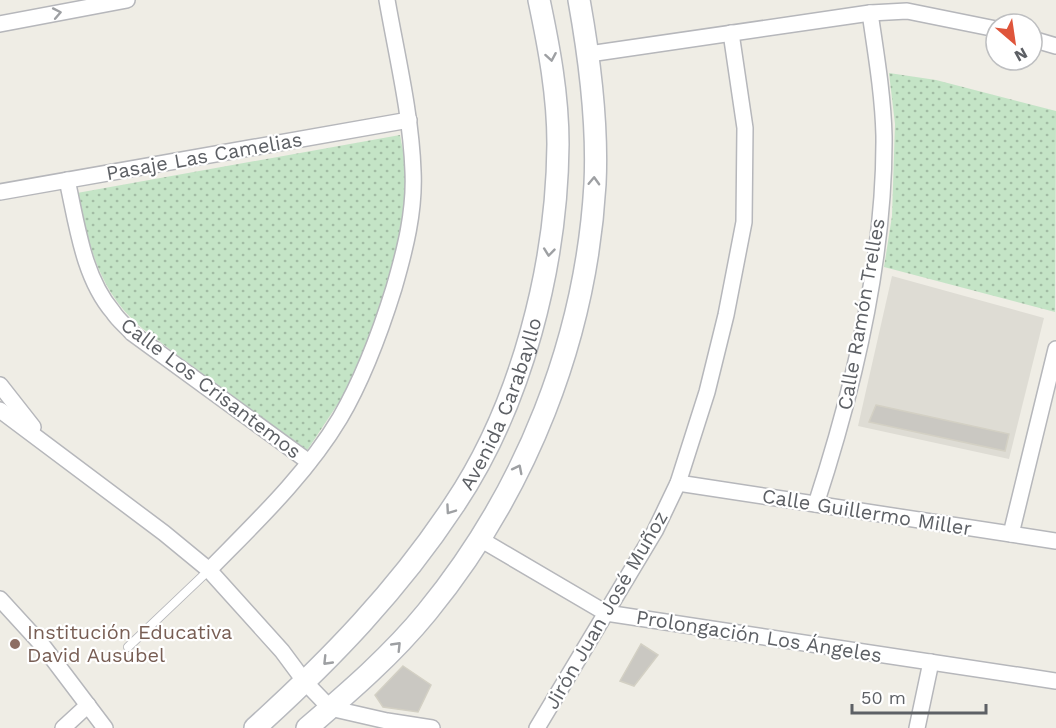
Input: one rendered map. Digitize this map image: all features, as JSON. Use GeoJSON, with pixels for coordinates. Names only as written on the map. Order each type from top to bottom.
{"type":"FeatureCollection","features":[{"type":"Feature","properties":{"kind":"main road","name":"Avenida Carabayllo"},"geometry":{"type":"LineString","coordinates":[[255,728],[305,682],[362,624],[398,582],[454,505],[478,464],[522,363],[549,259],[558,143],[552,64],[539,0]]}},
{"type":"Feature","properties":{"kind":"main road","name":"Avenida Carabayllo"},"geometry":{"type":"LineString","coordinates":[[307,728],[395,648],[427,612],[466,561],[507,492],[533,440],[561,367],[578,307],[588,253],[595,184],[595,124],[589,54],[579,0]]}},
{"type":"Feature","properties":{"kind":"street"},"geometry":{"type":"LineString","coordinates":[[0,24],[128,0]]}},
{"type":"Feature","properties":{"kind":"street"},"geometry":{"type":"LineString","coordinates":[[209,570],[258,520],[309,462],[340,419],[367,367],[398,275],[409,231],[413,174],[409,120],[387,0]]}},
{"type":"Feature","properties":{"kind":"street"},"geometry":{"type":"LineString","coordinates":[[589,54],[870,13],[907,11],[984,27]]}},
{"type":"Feature","properties":{"kind":"street","name":"Calle Ramón Trelles"},"geometry":{"type":"LineString","coordinates":[[816,504],[834,450],[852,382],[880,216],[884,135],[878,66],[870,13]]}},
{"type":"Feature","properties":{"kind":"street","name":"Jirón Juan José Muñoz"},"geometry":{"type":"LineString","coordinates":[[537,728],[646,547],[678,483],[707,392],[726,315],[744,222],[746,128],[731,33]]}},
{"type":"Feature","properties":{"kind":"street","name":"Pasaje Las Camelias"},"geometry":{"type":"LineString","coordinates":[[0,192],[409,120]]}},
{"type":"Feature","properties":{"kind":"street","name":"Calle Los Crisantemos"},"geometry":{"type":"LineString","coordinates":[[67,180],[84,256],[111,311],[132,333],[309,462]]}},
{"type":"Feature","properties":{"kind":"street"},"geometry":{"type":"LineString","coordinates":[[1011,534],[1056,349]]}},
{"type":"Feature","properties":{"kind":"street"},"geometry":{"type":"LineString","coordinates":[[0,385],[48,446]]}},
{"type":"Feature","properties":{"kind":"street"},"geometry":{"type":"LineString","coordinates":[[0,410],[164,533],[209,570],[330,708],[387,724],[432,728]]}},
{"type":"Feature","properties":{"kind":"street","name":"Calle Guillermo Miller"},"geometry":{"type":"LineString","coordinates":[[678,483],[1056,541]]}},
{"type":"Feature","properties":{"kind":"street","name":"Prolongación Los Ángeles"},"geometry":{"type":"LineString","coordinates":[[480,539],[606,613],[1056,681]]}},
{"type":"Feature","properties":{"kind":"street"},"geometry":{"type":"LineString","coordinates":[[0,600],[43,646],[105,728]]}},
{"type":"Feature","properties":{"kind":"street"},"geometry":{"type":"LineString","coordinates":[[917,728],[931,662]]}},
{"type":"Feature","properties":{"kind":"street"},"geometry":{"type":"LineString","coordinates":[[63,728],[88,705]]}},
{"type":"Feature","properties":{"kind":"lane"},"geometry":{"type":"LineString","coordinates":[[128,647],[209,570]]}},
{"type":"Feature","properties":{"kind":"shaded area"},"geometry":{"type":"Polygon","coordinates":[[[892,276],[1044,318],[1009,459],[858,426],[892,276]]]}},
{"type":"Feature","properties":{"kind":"green space"},"geometry":{"type":"Polygon","coordinates":[[[889,73],[936,80],[1056,111],[1055,312],[884,267],[892,216],[895,124],[889,73]]]}},
{"type":"Feature","properties":{"kind":"green space"},"geometry":{"type":"Polygon","coordinates":[[[400,135],[406,166],[407,209],[391,272],[375,324],[349,387],[306,452],[143,329],[128,314],[106,284],[98,267],[86,232],[77,193],[400,135]]]}},
{"type":"Feature","properties":{"kind":"building"},"geometry":{"type":"Polygon","coordinates":[[[876,405],[1009,434],[1005,451],[869,422],[876,405]]]}},
{"type":"Feature","properties":{"kind":"building"},"geometry":{"type":"Polygon","coordinates":[[[641,644],[658,655],[634,686],[620,681],[641,644]]]}},
{"type":"Feature","properties":{"kind":"building"},"geometry":{"type":"Polygon","coordinates":[[[403,666],[431,685],[418,712],[383,707],[375,695],[403,666]]]}},
{"type":"Feature","properties":{"kind":"place","name":"Institución Educativa David Ausubel"},"geometry":{"type":"Point","coordinates":[15,644]}}]}
